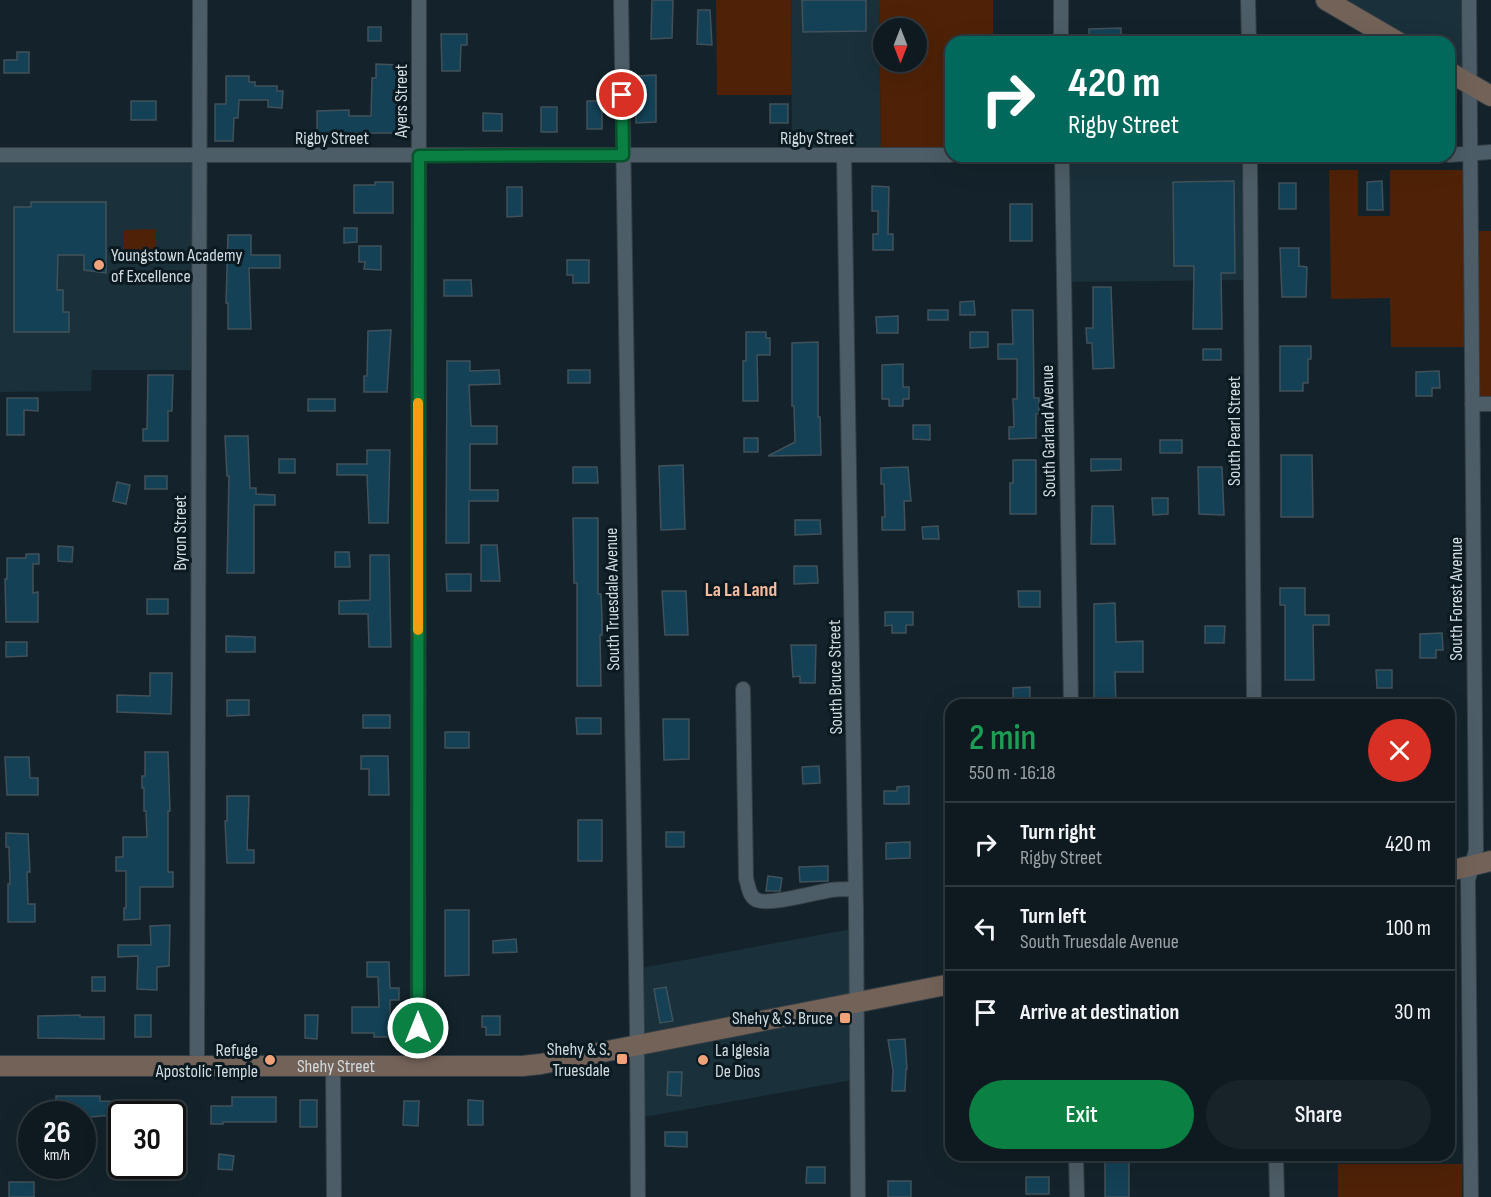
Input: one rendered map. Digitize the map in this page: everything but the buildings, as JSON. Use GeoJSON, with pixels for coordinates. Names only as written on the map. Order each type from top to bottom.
{"type":"FeatureCollection","features":[{"type":"Feature","properties":{"kind":"street","name":"Byron Street"},"geometry":{"type":"LineString","coordinates":[[197,1066],[200,0]]}},
{"type":"Feature","properties":{"kind":"street","name":"Ayers Street"},"geometry":{"type":"LineString","coordinates":[[418,1065],[419,0]]}},
{"type":"Feature","properties":{"kind":"street","name":"South Truesdale Avenue"},"geometry":{"type":"LineString","coordinates":[[621,0],[638,1045],[638,1197]]}},
{"type":"Feature","properties":{"kind":"street"},"geometry":{"type":"LineString","coordinates":[[1061,0],[1061,36]]}},
{"type":"Feature","properties":{"kind":"street"},"geometry":{"type":"LineString","coordinates":[[1248,0],[1249,36]]}},
{"type":"Feature","properties":{"kind":"street"},"geometry":{"type":"LineString","coordinates":[[1326,0],[1388,36]]}},
{"type":"Feature","properties":{"kind":"street","name":"South Forest Avenue"},"geometry":{"type":"LineString","coordinates":[[1469,0],[1476,855],[1468,880],[1471,1197]]}},
{"type":"Feature","properties":{"kind":"street"},"geometry":{"type":"LineString","coordinates":[[1455,75],[1491,96]]}},
{"type":"Feature","properties":{"kind":"street"},"geometry":{"type":"LineString","coordinates":[[1455,154],[1491,152]]}},
{"type":"Feature","properties":{"kind":"street","name":"Rigby Street"},"geometry":{"type":"LineString","coordinates":[[0,155],[945,155]]}},
{"type":"Feature","properties":{"kind":"street","name":"South Bruce Street"},"geometry":{"type":"LineString","coordinates":[[844,156],[858,1197]]}},
{"type":"Feature","properties":{"kind":"street","name":"South Garland Avenue"},"geometry":{"type":"LineString","coordinates":[[1062,162],[1071,699]]}},
{"type":"Feature","properties":{"kind":"street","name":"South Pearl Street"},"geometry":{"type":"LineString","coordinates":[[1250,162],[1254,699]]}},
{"type":"Feature","properties":{"kind":"street"},"geometry":{"type":"LineString","coordinates":[[1472,404],[1491,404]]}},
{"type":"Feature","properties":{"kind":"street"},"geometry":{"type":"LineString","coordinates":[[743,689],[746,878],[750,892],[754,899],[772,901],[834,890],[855,889]]}},
{"type":"Feature","properties":{"kind":"street"},"geometry":{"type":"LineString","coordinates":[[1455,870],[1491,861]]}},
{"type":"Feature","properties":{"kind":"street","name":"Shehy Street"},"geometry":{"type":"LineString","coordinates":[[0,1066],[522,1066],[945,985]]}},
{"type":"Feature","properties":{"kind":"street"},"geometry":{"type":"LineString","coordinates":[[333,1066],[334,1197]]}},
{"type":"Feature","properties":{"kind":"street"},"geometry":{"type":"LineString","coordinates":[[1076,1161],[1077,1197]]}},
{"type":"Feature","properties":{"kind":"street"},"geometry":{"type":"LineString","coordinates":[[1276,1161],[1277,1197]]}},
{"type":"Feature","properties":{"kind":"shaded area"},"geometry":{"type":"Polygon","coordinates":[[[716,0],[791,0],[792,95],[717,95],[716,0]]]}},
{"type":"Feature","properties":{"kind":"shaded area"},"geometry":{"type":"Polygon","coordinates":[[[791,0],[879,0],[879,18],[873,18],[873,72],[880,72],[881,155],[792,156],[791,0]]]}},
{"type":"Feature","properties":{"kind":"shaded area"},"geometry":{"type":"Polygon","coordinates":[[[879,0],[993,0],[993,36],[945,36],[945,155],[881,155],[880,72],[927,72],[927,18],[879,18],[879,0]]]}},
{"type":"Feature","properties":{"kind":"shaded area"},"geometry":{"type":"Polygon","coordinates":[[[1326,0],[1469,0],[1470,84],[1455,75],[1455,36],[1388,36],[1326,0]]]}},
{"type":"Feature","properties":{"kind":"shaded area","name":"Youngstown Academy of Excellence"},"geometry":{"type":"Polygon","coordinates":[[[0,155],[199,155],[199,370],[92,370],[91,391],[0,392],[0,155]]]}},
{"type":"Feature","properties":{"kind":"shaded area"},"geometry":{"type":"Polygon","coordinates":[[[1062,162],[1250,162],[1251,280],[1064,282],[1062,162]]]}},
{"type":"Feature","properties":{"kind":"shaded area"},"geometry":{"type":"Polygon","coordinates":[[[1329,170],[1358,170],[1358,216],[1390,216],[1390,170],[1471,170],[1471,231],[1491,231],[1491,404],[1472,404],[1472,347],[1391,347],[1390,298],[1331,299],[1329,170]]]}},
{"type":"Feature","properties":{"kind":"shaded area"},"geometry":{"type":"Polygon","coordinates":[[[156,229],[156,256],[124,256],[124,230],[156,229]]]}},
{"type":"Feature","properties":{"kind":"shaded area"},"geometry":{"type":"Polygon","coordinates":[[[857,928],[858,1079],[638,1118],[636,969],[857,928]]]}},
{"type":"Feature","properties":{"kind":"shaded area"},"geometry":{"type":"Polygon","coordinates":[[[1338,1164],[1462,1164],[1462,1197],[1338,1197],[1338,1164]]]}},
{"type":"Feature","properties":{"kind":"slow traffic"},"geometry":{"type":"LineString","coordinates":[[418,403],[418,630]]}},
{"type":"Feature","properties":{"kind":"place","name":"Youngstown Academy of Excellence"},"geometry":{"type":"Point","coordinates":[99,265]}},
{"type":"Feature","properties":{"kind":"place","name":"Shehy & S. Bruce"},"geometry":{"type":"Point","coordinates":[845,1018]}},
{"type":"Feature","properties":{"kind":"place","name":"Shehy & S. Truesdale"},"geometry":{"type":"Point","coordinates":[622,1059]}},
{"type":"Feature","properties":{"kind":"place","name":"Refuge Apostolic Temple"},"geometry":{"type":"Point","coordinates":[270,1060]}},
{"type":"Feature","properties":{"kind":"place","name":"La Iglesia De Dios"},"geometry":{"type":"Point","coordinates":[703,1060]}},
{"type":"Feature","properties":{"kind":"district","name":"La La Land"},"geometry":{"type":"Point","coordinates":[741,589]}},
{"type":"Feature","properties":{"kind":"route"},"geometry":{"type":"LineString","coordinates":[[418,1028],[419,156],[623,155],[622,95]]}}]}
